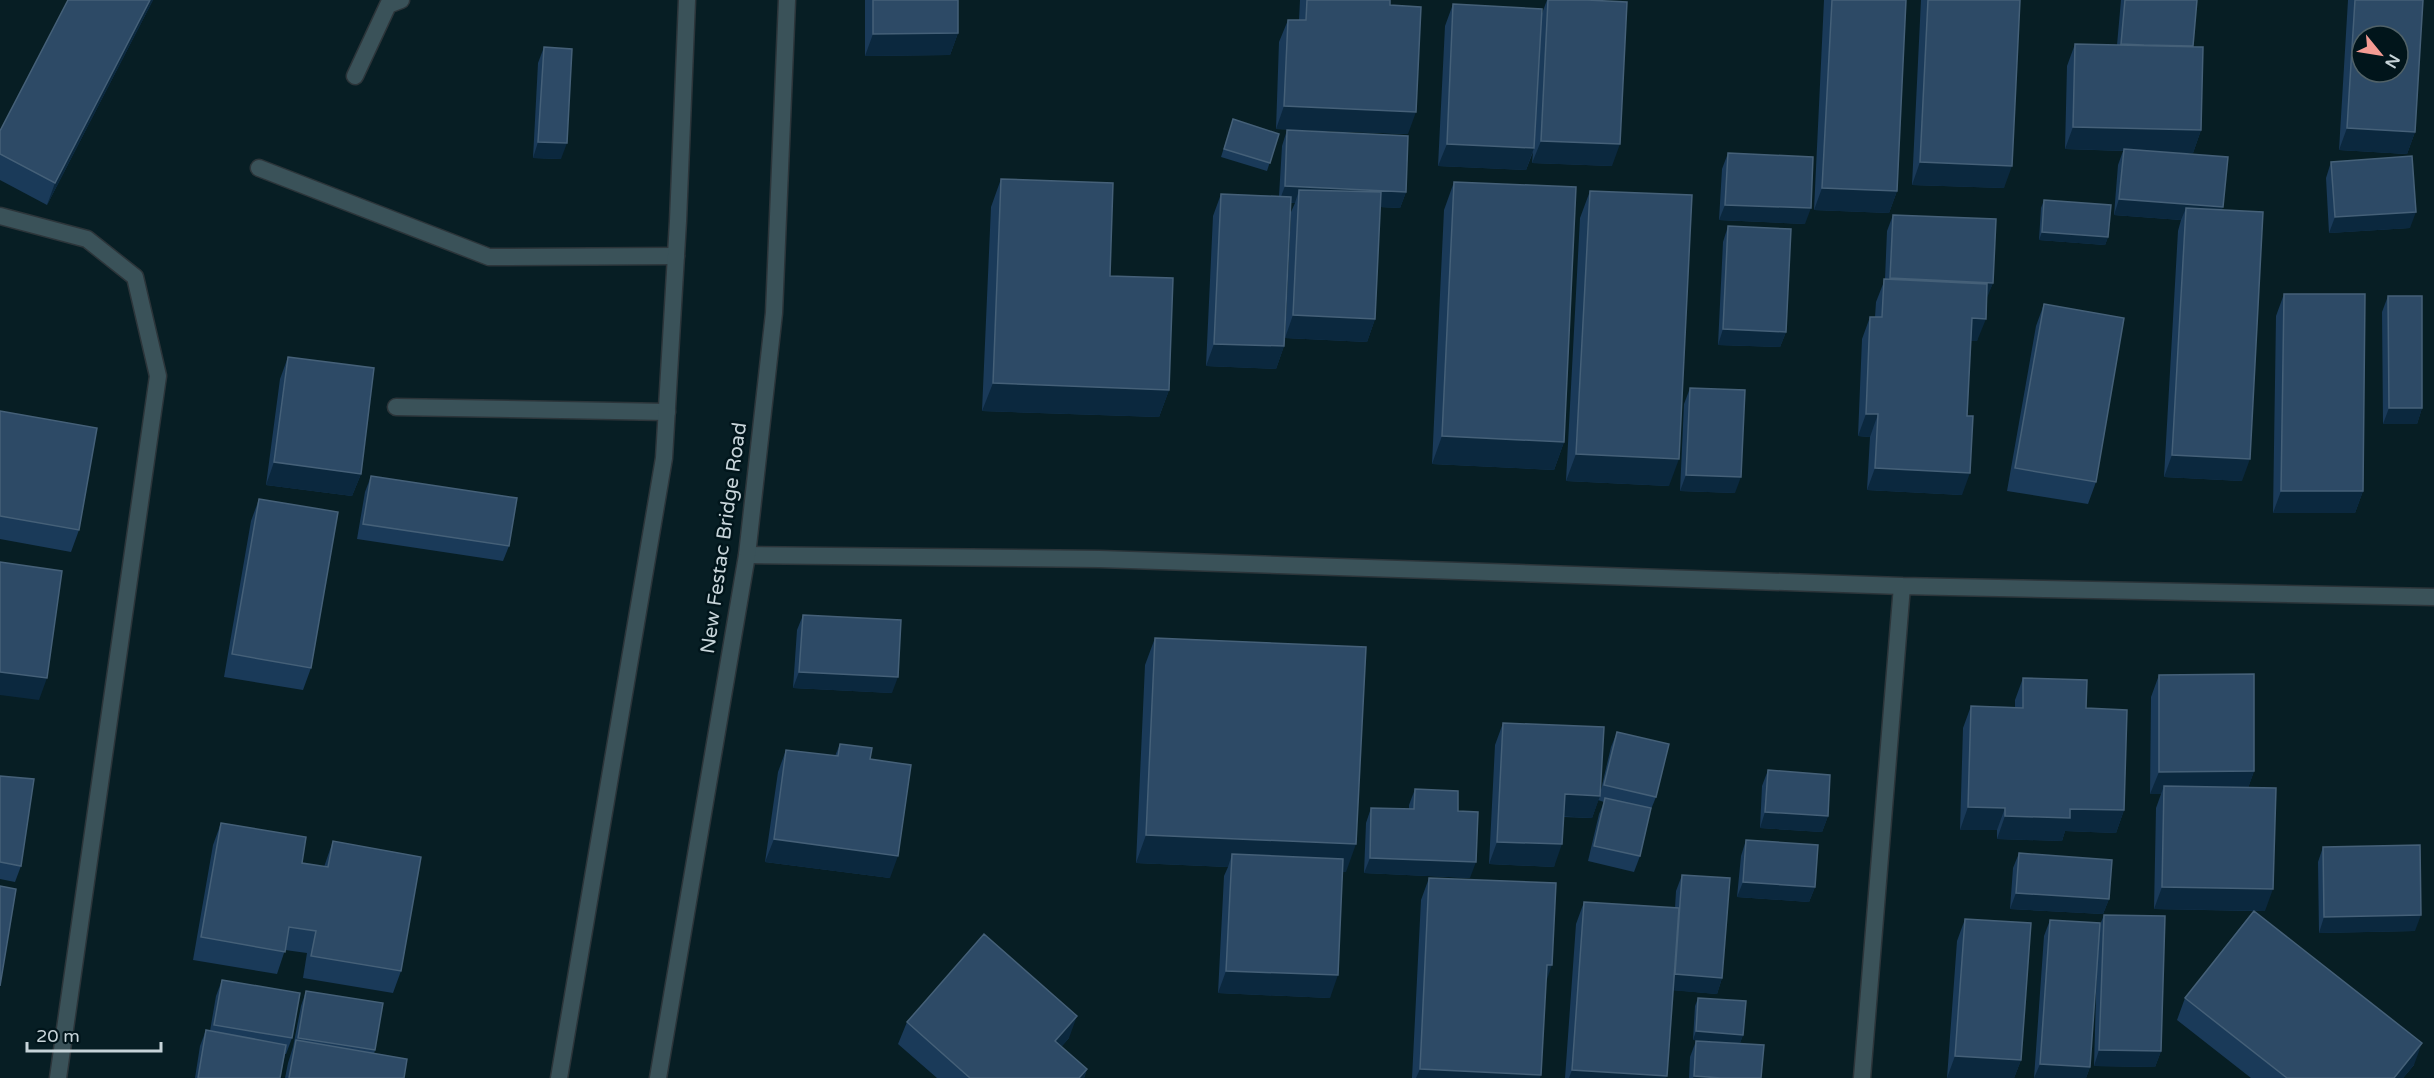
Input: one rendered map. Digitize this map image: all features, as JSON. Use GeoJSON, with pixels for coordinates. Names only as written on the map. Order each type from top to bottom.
{"type":"FeatureCollection","features":[{"type":"Feature","properties":{"kind":"street"},"geometry":{"type":"LineString","coordinates":[[355,76],[388,5],[401,0]]}},
{"type":"Feature","properties":{"kind":"street"},"geometry":{"type":"LineString","coordinates":[[559,1078],[664,458],[676,256],[687,0]]}},
{"type":"Feature","properties":{"kind":"street","name":"New Festac Bridge Road"},"geometry":{"type":"LineString","coordinates":[[658,1078],[747,555],[774,313],[787,0]]}},
{"type":"Feature","properties":{"kind":"street"},"geometry":{"type":"LineString","coordinates":[[259,168],[489,257],[676,256]]}},
{"type":"Feature","properties":{"kind":"street"},"geometry":{"type":"LineString","coordinates":[[0,216],[87,239],[135,277],[158,376],[58,1078]]}},
{"type":"Feature","properties":{"kind":"street"},"geometry":{"type":"LineString","coordinates":[[396,407],[667,412]]}},
{"type":"Feature","properties":{"kind":"street"},"geometry":{"type":"LineString","coordinates":[[747,555],[1100,559],[1902,586],[2434,597]]}},
{"type":"Feature","properties":{"kind":"street"},"geometry":{"type":"LineString","coordinates":[[1862,1078],[1902,586]]}},
{"type":"Feature","properties":{"kind":"building"},"geometry":{"type":"Polygon","coordinates":[[[68,0],[150,0],[55,183],[0,154],[0,131],[68,0]]]}},
{"type":"Feature","properties":{"kind":"building"},"geometry":{"type":"Polygon","coordinates":[[[873,0],[958,0],[958,33],[873,34],[873,0]]]}},
{"type":"Feature","properties":{"kind":"building"},"geometry":{"type":"Polygon","coordinates":[[[1307,0],[1390,0],[1390,5],[1421,7],[1416,112],[1284,106],[1288,20],[1306,20],[1307,0]]]}},
{"type":"Feature","properties":{"kind":"building"},"geometry":{"type":"Polygon","coordinates":[[[1548,0],[1627,2],[1620,144],[1541,141],[1548,0]]]}},
{"type":"Feature","properties":{"kind":"building"},"geometry":{"type":"Polygon","coordinates":[[[1832,0],[1906,0],[1897,191],[1822,188],[1832,0]]]}},
{"type":"Feature","properties":{"kind":"building"},"geometry":{"type":"Polygon","coordinates":[[[1928,0],[2020,0],[2012,166],[1920,162],[1928,0]]]}},
{"type":"Feature","properties":{"kind":"building"},"geometry":{"type":"Polygon","coordinates":[[[2125,0],[2197,0],[2193,46],[2121,44],[2125,0]]]}},
{"type":"Feature","properties":{"kind":"building"},"geometry":{"type":"Polygon","coordinates":[[[2355,0],[2423,0],[2415,132],[2347,128],[2350,80],[2350,84],[2410,84],[2410,24],[2354,24],[2355,0]]]}},
{"type":"Feature","properties":{"kind":"building"},"geometry":{"type":"Polygon","coordinates":[[[1453,4],[1542,9],[1534,148],[1447,144],[1453,4]]]}},
{"type":"Feature","properties":{"kind":"building"},"geometry":{"type":"Polygon","coordinates":[[[2075,44],[2203,47],[2201,130],[2073,127],[2075,44]]]}},
{"type":"Feature","properties":{"kind":"building"},"geometry":{"type":"Polygon","coordinates":[[[544,47],[572,49],[567,143],[538,142],[544,47]]]}},
{"type":"Feature","properties":{"kind":"building"},"geometry":{"type":"Polygon","coordinates":[[[1233,119],[1279,134],[1270,163],[1224,149],[1233,119]]]}},
{"type":"Feature","properties":{"kind":"building"},"geometry":{"type":"Polygon","coordinates":[[[1287,130],[1408,136],[1406,192],[1285,186],[1287,130]]]}},
{"type":"Feature","properties":{"kind":"building"},"geometry":{"type":"Polygon","coordinates":[[[2124,149],[2228,157],[2223,207],[2119,199],[2124,149]]]}},
{"type":"Feature","properties":{"kind":"building"},"geometry":{"type":"Polygon","coordinates":[[[1728,153],[1813,157],[1811,208],[1725,205],[1728,153]]]}},
{"type":"Feature","properties":{"kind":"building"},"geometry":{"type":"Polygon","coordinates":[[[2412,156],[2416,212],[2335,217],[2331,162],[2412,156]]]}},
{"type":"Feature","properties":{"kind":"building"},"geometry":{"type":"Polygon","coordinates":[[[1001,179],[1113,183],[1110,276],[1173,278],[1169,390],[993,383],[1001,179]]]}},
{"type":"Feature","properties":{"kind":"building"},"geometry":{"type":"Polygon","coordinates":[[[1454,182],[1576,187],[1564,442],[1442,436],[1454,182]]]}},
{"type":"Feature","properties":{"kind":"building"},"geometry":{"type":"Polygon","coordinates":[[[1299,190],[1381,192],[1375,319],[1293,315],[1299,190]]]}},
{"type":"Feature","properties":{"kind":"building"},"geometry":{"type":"Polygon","coordinates":[[[1590,191],[1692,195],[1679,459],[1576,454],[1590,191]]]}},
{"type":"Feature","properties":{"kind":"building"},"geometry":{"type":"Polygon","coordinates":[[[1221,194],[1291,197],[1284,346],[1214,344],[1221,194]]]}},
{"type":"Feature","properties":{"kind":"building"},"geometry":{"type":"Polygon","coordinates":[[[2044,200],[2111,205],[2108,237],[2042,232],[2044,200]]]}},
{"type":"Feature","properties":{"kind":"building"},"geometry":{"type":"Polygon","coordinates":[[[2186,208],[2263,212],[2250,459],[2172,455],[2186,208]]]}},
{"type":"Feature","properties":{"kind":"building"},"geometry":{"type":"Polygon","coordinates":[[[1893,215],[1996,219],[1993,283],[1890,278],[1893,215]]]}},
{"type":"Feature","properties":{"kind":"building"},"geometry":{"type":"Polygon","coordinates":[[[1728,226],[1791,229],[1786,332],[1723,329],[1728,226]]]}},
{"type":"Feature","properties":{"kind":"building"},"geometry":{"type":"Polygon","coordinates":[[[1884,279],[1987,284],[1986,319],[1972,318],[1967,416],[1973,416],[1970,473],[1875,468],[1878,414],[1866,414],[1870,317],[1882,317],[1884,279]]]}},
{"type":"Feature","properties":{"kind":"building"},"geometry":{"type":"Polygon","coordinates":[[[2284,294],[2365,294],[2363,491],[2281,491],[2284,294]]]}},
{"type":"Feature","properties":{"kind":"building"},"geometry":{"type":"Polygon","coordinates":[[[2388,296],[2422,296],[2422,408],[2389,408],[2388,296]]]}},
{"type":"Feature","properties":{"kind":"building"},"geometry":{"type":"Polygon","coordinates":[[[2044,304],[2124,318],[2096,482],[2015,468],[2044,304]]]}},
{"type":"Feature","properties":{"kind":"building"},"geometry":{"type":"Polygon","coordinates":[[[288,357],[374,368],[361,474],[274,462],[288,357]]]}},
{"type":"Feature","properties":{"kind":"building"},"geometry":{"type":"Polygon","coordinates":[[[1690,388],[1745,390],[1741,477],[1686,475],[1690,388]]]}},
{"type":"Feature","properties":{"kind":"building"},"geometry":{"type":"Polygon","coordinates":[[[0,411],[97,428],[79,530],[0,516],[0,411]]]}},
{"type":"Feature","properties":{"kind":"building"},"geometry":{"type":"Polygon","coordinates":[[[371,476],[517,498],[509,546],[363,524],[371,476]]]}},
{"type":"Feature","properties":{"kind":"building"},"geometry":{"type":"Polygon","coordinates":[[[259,499],[338,512],[311,668],[232,654],[259,499]]]}},
{"type":"Feature","properties":{"kind":"building"},"geometry":{"type":"Polygon","coordinates":[[[0,562],[62,571],[47,678],[0,672],[0,562]]]}},
{"type":"Feature","properties":{"kind":"building"},"geometry":{"type":"Polygon","coordinates":[[[803,615],[901,620],[898,677],[799,672],[803,615]]]}},
{"type":"Feature","properties":{"kind":"building"},"geometry":{"type":"Polygon","coordinates":[[[1155,638],[1366,647],[1356,844],[1146,835],[1155,638]]]}},
{"type":"Feature","properties":{"kind":"building"},"geometry":{"type":"Polygon","coordinates":[[[2254,674],[2254,771],[2159,772],[2159,675],[2254,674]]]}},
{"type":"Feature","properties":{"kind":"building"},"geometry":{"type":"Polygon","coordinates":[[[2023,678],[2087,680],[2086,708],[2127,710],[2124,810],[2070,809],[2070,818],[2005,816],[2005,808],[1968,807],[1971,706],[2023,708],[2023,678]]]}},
{"type":"Feature","properties":{"kind":"building"},"geometry":{"type":"Polygon","coordinates":[[[1503,723],[1604,727],[1600,796],[1565,794],[1562,844],[1497,842],[1503,723]]]}},
{"type":"Feature","properties":{"kind":"building"},"geometry":{"type":"Polygon","coordinates":[[[1617,732],[1669,744],[1656,797],[1604,785],[1617,732]]]}},
{"type":"Feature","properties":{"kind":"building"},"geometry":{"type":"Polygon","coordinates":[[[840,744],[872,748],[870,759],[911,765],[898,856],[774,839],[786,750],[838,756],[840,744]]]}},
{"type":"Feature","properties":{"kind":"building"},"geometry":{"type":"Polygon","coordinates":[[[1768,770],[1830,775],[1828,816],[1765,812],[1768,770]]]}},
{"type":"Feature","properties":{"kind":"building"},"geometry":{"type":"Polygon","coordinates":[[[0,776],[34,779],[21,866],[0,862],[0,776]]]}},
{"type":"Feature","properties":{"kind":"building"},"geometry":{"type":"Polygon","coordinates":[[[2164,786],[2276,788],[2273,889],[2162,887],[2164,786]]]}},
{"type":"Feature","properties":{"kind":"building"},"geometry":{"type":"Polygon","coordinates":[[[1415,789],[1458,791],[1458,811],[1478,812],[1476,862],[1370,858],[1371,808],[1414,809],[1415,789]]]}},
{"type":"Feature","properties":{"kind":"building"},"geometry":{"type":"Polygon","coordinates":[[[1605,798],[1651,808],[1640,856],[1594,846],[1605,798]]]}},
{"type":"Feature","properties":{"kind":"building"},"geometry":{"type":"Polygon","coordinates":[[[221,823],[306,837],[302,863],[328,867],[333,841],[421,857],[401,971],[311,956],[316,931],[289,927],[285,952],[201,937],[221,823]]]}},
{"type":"Feature","properties":{"kind":"building"},"geometry":{"type":"Polygon","coordinates":[[[1746,840],[1818,845],[1815,887],[1743,882],[1746,840]]]}},
{"type":"Feature","properties":{"kind":"building"},"geometry":{"type":"Polygon","coordinates":[[[2420,845],[2421,915],[2324,917],[2323,847],[2420,845]]]}},
{"type":"Feature","properties":{"kind":"building"},"geometry":{"type":"Polygon","coordinates":[[[2019,853],[2112,860],[2109,899],[2016,893],[2019,853]]]}},
{"type":"Feature","properties":{"kind":"building"},"geometry":{"type":"Polygon","coordinates":[[[1232,854],[1343,859],[1338,975],[1226,971],[1232,854]]]}},
{"type":"Feature","properties":{"kind":"building"},"geometry":{"type":"Polygon","coordinates":[[[1682,875],[1730,878],[1722,978],[1675,974],[1682,875]]]}},
{"type":"Feature","properties":{"kind":"building"},"geometry":{"type":"Polygon","coordinates":[[[1429,878],[1556,883],[1552,965],[1547,965],[1541,1075],[1420,1069],[1429,878]]]}},
{"type":"Feature","properties":{"kind":"building"},"geometry":{"type":"Polygon","coordinates":[[[0,886],[16,889],[0,986],[0,886]]]}},
{"type":"Feature","properties":{"kind":"building"},"geometry":{"type":"Polygon","coordinates":[[[1584,902],[1679,908],[1667,1076],[1572,1070],[1584,902]]]}},
{"type":"Feature","properties":{"kind":"building"},"geometry":{"type":"Polygon","coordinates":[[[2254,911],[2422,1043],[2394,1078],[2287,1078],[2185,998],[2254,911]]]}},
{"type":"Feature","properties":{"kind":"building"},"geometry":{"type":"Polygon","coordinates":[[[2104,915],[2165,916],[2161,1051],[2099,1050],[2104,915]]]}},
{"type":"Feature","properties":{"kind":"building"},"geometry":{"type":"Polygon","coordinates":[[[1965,919],[2031,923],[2021,1060],[1955,1056],[1965,919]]]}},
{"type":"Feature","properties":{"kind":"building"},"geometry":{"type":"Polygon","coordinates":[[[2050,920],[2100,923],[2090,1067],[2040,1064],[2050,920]]]}},
{"type":"Feature","properties":{"kind":"building"},"geometry":{"type":"Polygon","coordinates":[[[984,934],[1077,1016],[1055,1041],[1087,1069],[1079,1078],[970,1078],[907,1022],[984,934]]]}},
{"type":"Feature","properties":{"kind":"building"},"geometry":{"type":"Polygon","coordinates":[[[222,980],[300,993],[292,1038],[214,1025],[222,980]]]}},
{"type":"Feature","properties":{"kind":"building"},"geometry":{"type":"Polygon","coordinates":[[[306,991],[383,1003],[375,1050],[298,1038],[306,991]]]}},
{"type":"Feature","properties":{"kind":"building"},"geometry":{"type":"Polygon","coordinates":[[[1698,998],[1746,1001],[1743,1035],[1696,1031],[1698,998]]]}},
{"type":"Feature","properties":{"kind":"building"},"geometry":{"type":"Polygon","coordinates":[[[206,1030],[286,1045],[280,1078],[198,1078],[206,1030]]]}},
{"type":"Feature","properties":{"kind":"building"},"geometry":{"type":"Polygon","coordinates":[[[296,1040],[407,1059],[404,1078],[289,1078],[296,1040]]]}},
{"type":"Feature","properties":{"kind":"building"},"geometry":{"type":"Polygon","coordinates":[[[1696,1041],[1764,1045],[1761,1078],[1694,1076],[1696,1041]]]}}]}
